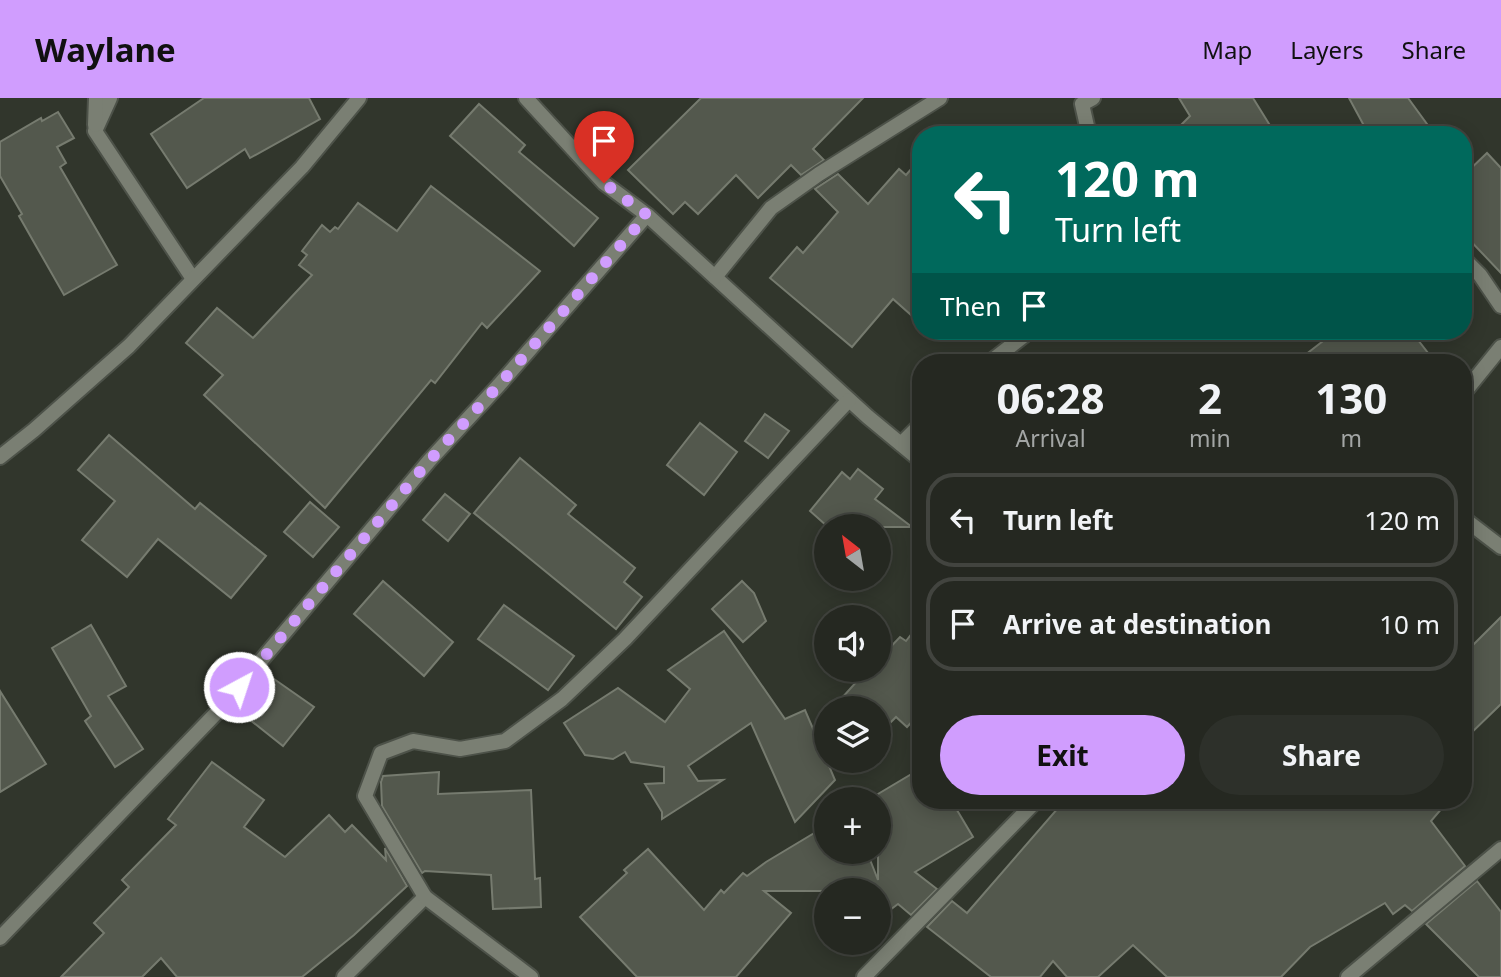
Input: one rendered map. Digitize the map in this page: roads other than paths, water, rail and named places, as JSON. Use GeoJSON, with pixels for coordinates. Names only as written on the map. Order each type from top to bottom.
{"type":"FeatureCollection","features":[{"type":"Feature","properties":{"kind":"street"},"geometry":{"type":"LineString","coordinates":[[96,98],[95,131],[193,279]]}},
{"type":"Feature","properties":{"kind":"street"},"geometry":{"type":"LineString","coordinates":[[95,131],[110,98]]}},
{"type":"Feature","properties":{"kind":"street"},"geometry":{"type":"LineString","coordinates":[[526,98],[604,183],[647,215],[849,400],[912,453]]}},
{"type":"Feature","properties":{"kind":"street"},"geometry":{"type":"LineString","coordinates":[[715,277],[771,208],[819,174],[940,98]]}},
{"type":"Feature","properties":{"kind":"street"},"geometry":{"type":"LineString","coordinates":[[0,457],[130,346],[302,167],[356,99]]}},
{"type":"Feature","properties":{"kind":"street"},"geometry":{"type":"LineString","coordinates":[[1084,100],[1088,126]]}},
{"type":"Feature","properties":{"kind":"street"},"geometry":{"type":"LineString","coordinates":[[0,938],[222,707],[429,461],[647,215]]}},
{"type":"Feature","properties":{"kind":"street"},"geometry":{"type":"LineString","coordinates":[[1472,267],[1501,306]]}},
{"type":"Feature","properties":{"kind":"street"},"geometry":{"type":"LineString","coordinates":[[1000,354],[1018,340]]}},
{"type":"Feature","properties":{"kind":"street"},"geometry":{"type":"LineString","coordinates":[[1472,383],[1501,347]]}},
{"type":"Feature","properties":{"kind":"street"},"geometry":{"type":"LineString","coordinates":[[531,977],[425,897],[365,796],[381,753],[413,741],[460,749],[506,741],[562,699],[625,639],[849,400]]}},
{"type":"Feature","properties":{"kind":"street"},"geometry":{"type":"LineString","coordinates":[[901,444],[912,433]]}},
{"type":"Feature","properties":{"kind":"street"},"geometry":{"type":"LineString","coordinates":[[1472,524],[1501,547]]}},
{"type":"Feature","properties":{"kind":"street"},"geometry":{"type":"LineString","coordinates":[[864,977],[1028,809]]}},
{"type":"Feature","properties":{"kind":"street"},"geometry":{"type":"LineString","coordinates":[[1348,977],[1501,849]]}},
{"type":"Feature","properties":{"kind":"street"},"geometry":{"type":"LineString","coordinates":[[344,977],[425,897]]}}]}
